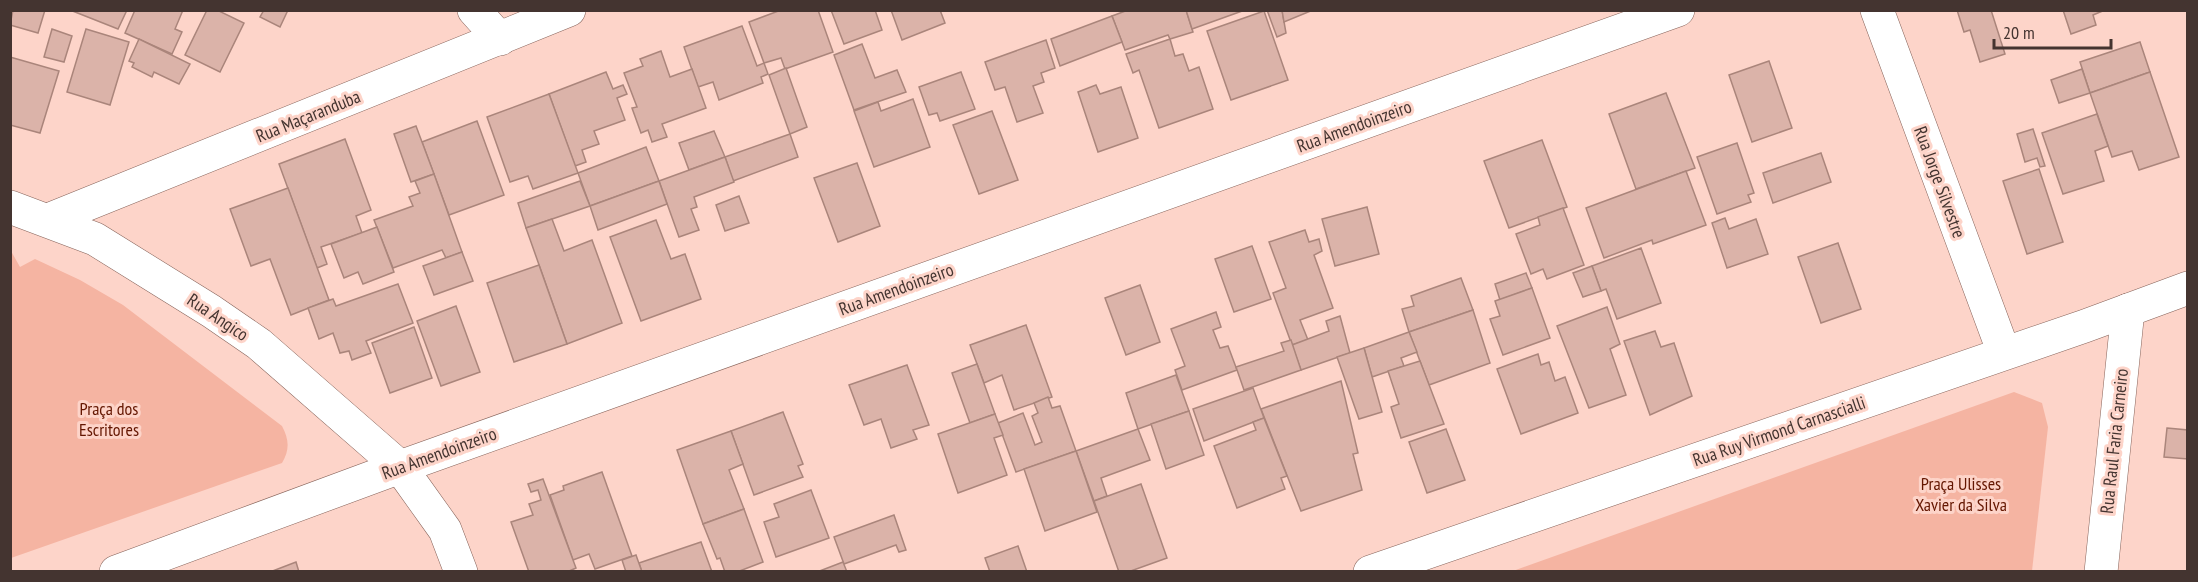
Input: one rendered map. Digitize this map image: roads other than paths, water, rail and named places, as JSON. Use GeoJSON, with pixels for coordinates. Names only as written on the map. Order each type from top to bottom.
{"type":"FeatureCollection","features":[{"type":"Feature","properties":{"kind":"street"},"geometry":{"type":"LineString","coordinates":[[474,10],[500,39]]}},
{"type":"Feature","properties":{"kind":"street","name":"Rua Maçaranduba"},"geometry":{"type":"LineString","coordinates":[[48,220],[568,10]]}},
{"type":"Feature","properties":{"kind":"street","name":"Rua Amendoinzeiro"},"geometry":{"type":"LineString","coordinates":[[116,572],[400,467],[1678,10]]}},
{"type":"Feature","properties":{"kind":"street","name":"Rua Jorge Silvestre"},"geometry":{"type":"LineString","coordinates":[[1877,10],[2004,353]]}},
{"type":"Feature","properties":{"kind":"street","name":"Rua Angico"},"geometry":{"type":"LineString","coordinates":[[10,207],[95,239],[211,311],[258,344],[400,467],[445,530],[461,572]]}},
{"type":"Feature","properties":{"kind":"street","name":"Rua Ruy Virmond Carnascialli"},"geometry":{"type":"LineString","coordinates":[[1370,572],[2187,288]]}},
{"type":"Feature","properties":{"kind":"street","name":"Rua Raul Faria Carneiro"},"geometry":{"type":"LineString","coordinates":[[2101,572],[2128,310]]}},
{"type":"Feature","properties":{"kind":"park label","name":"Praça dos Escritores"},"geometry":{"type":"Point","coordinates":[109,418]}},
{"type":"Feature","properties":{"kind":"park label","name":"Praça Ulisses Xavier da Silva"},"geometry":{"type":"Point","coordinates":[1961,493]}}]}
